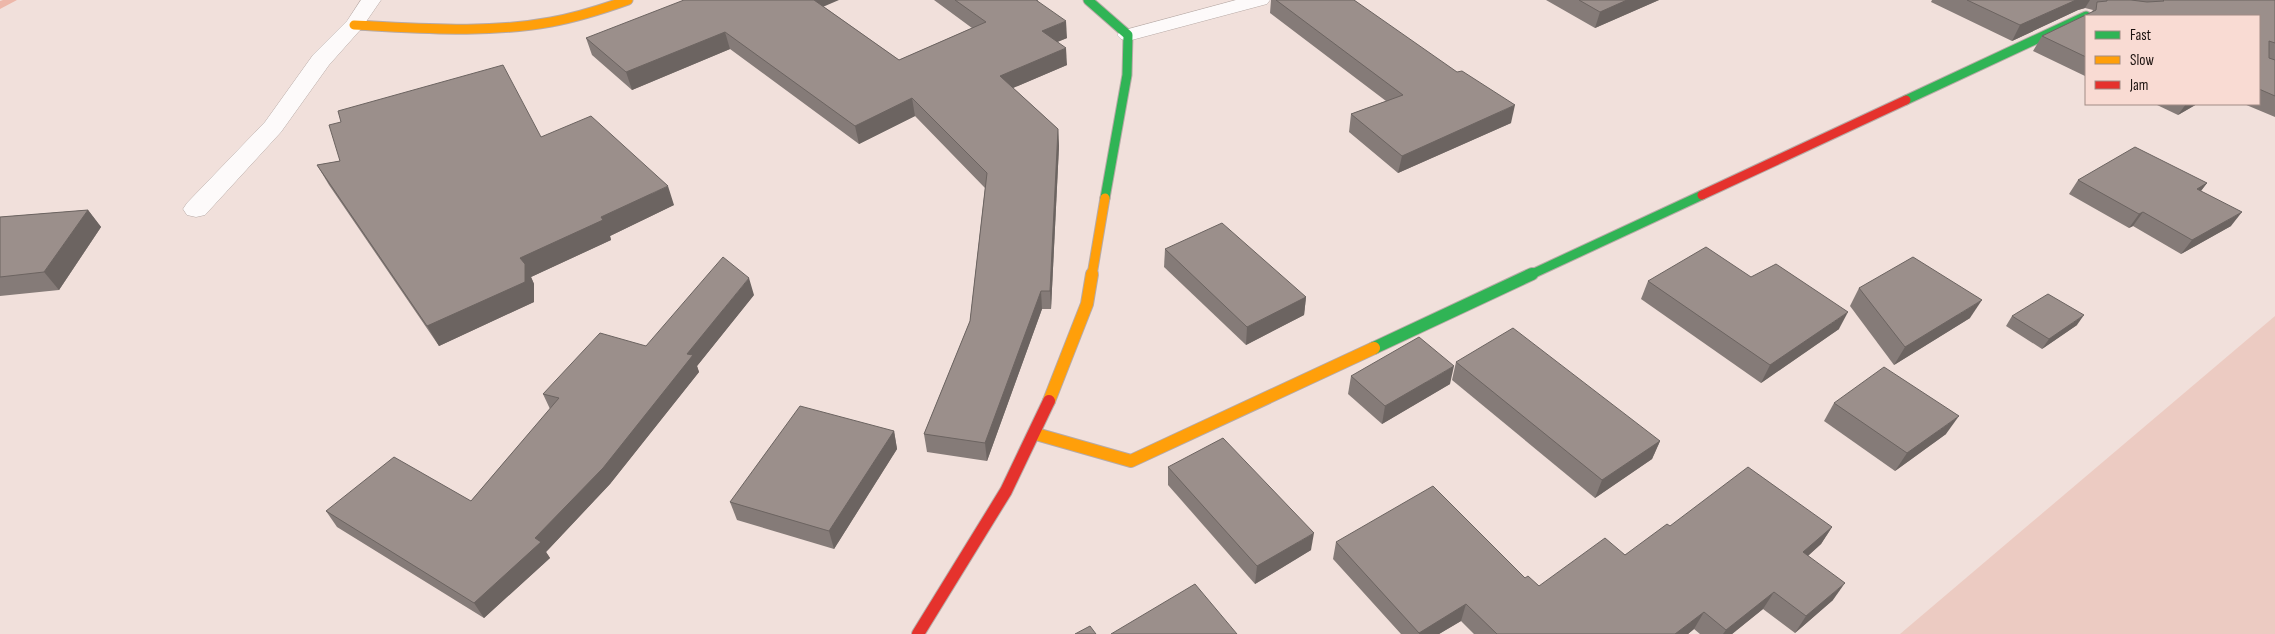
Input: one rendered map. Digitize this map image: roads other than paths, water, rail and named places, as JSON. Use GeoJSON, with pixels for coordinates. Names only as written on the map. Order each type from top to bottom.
{"type":"FeatureCollection","features":[{"type":"Feature","properties":{"kind":"street"},"geometry":{"type":"LineString","coordinates":[[196,209],[273,127],[321,60],[354,25],[371,0]]}},
{"type":"Feature","properties":{"kind":"street"},"geometry":{"type":"LineString","coordinates":[[354,25],[494,29],[531,26],[586,14],[628,0]]}},
{"type":"Feature","properties":{"kind":"street"},"geometry":{"type":"LineString","coordinates":[[1088,0],[1128,35]]}},
{"type":"Feature","properties":{"kind":"street"},"geometry":{"type":"LineString","coordinates":[[1128,35],[1260,0]]}},
{"type":"Feature","properties":{"kind":"street"},"geometry":{"type":"LineString","coordinates":[[1036,434],[1132,461],[2085,17]]}},
{"type":"Feature","properties":{"kind":"street"},"geometry":{"type":"LineString","coordinates":[[918,634],[977,539],[1036,434],[1087,304],[1127,75],[1128,35]]}},
{"type":"Feature","properties":{"kind":"waterway"},"geometry":{"type":"LineString","coordinates":[[0,6],[11,0]]}}]}
